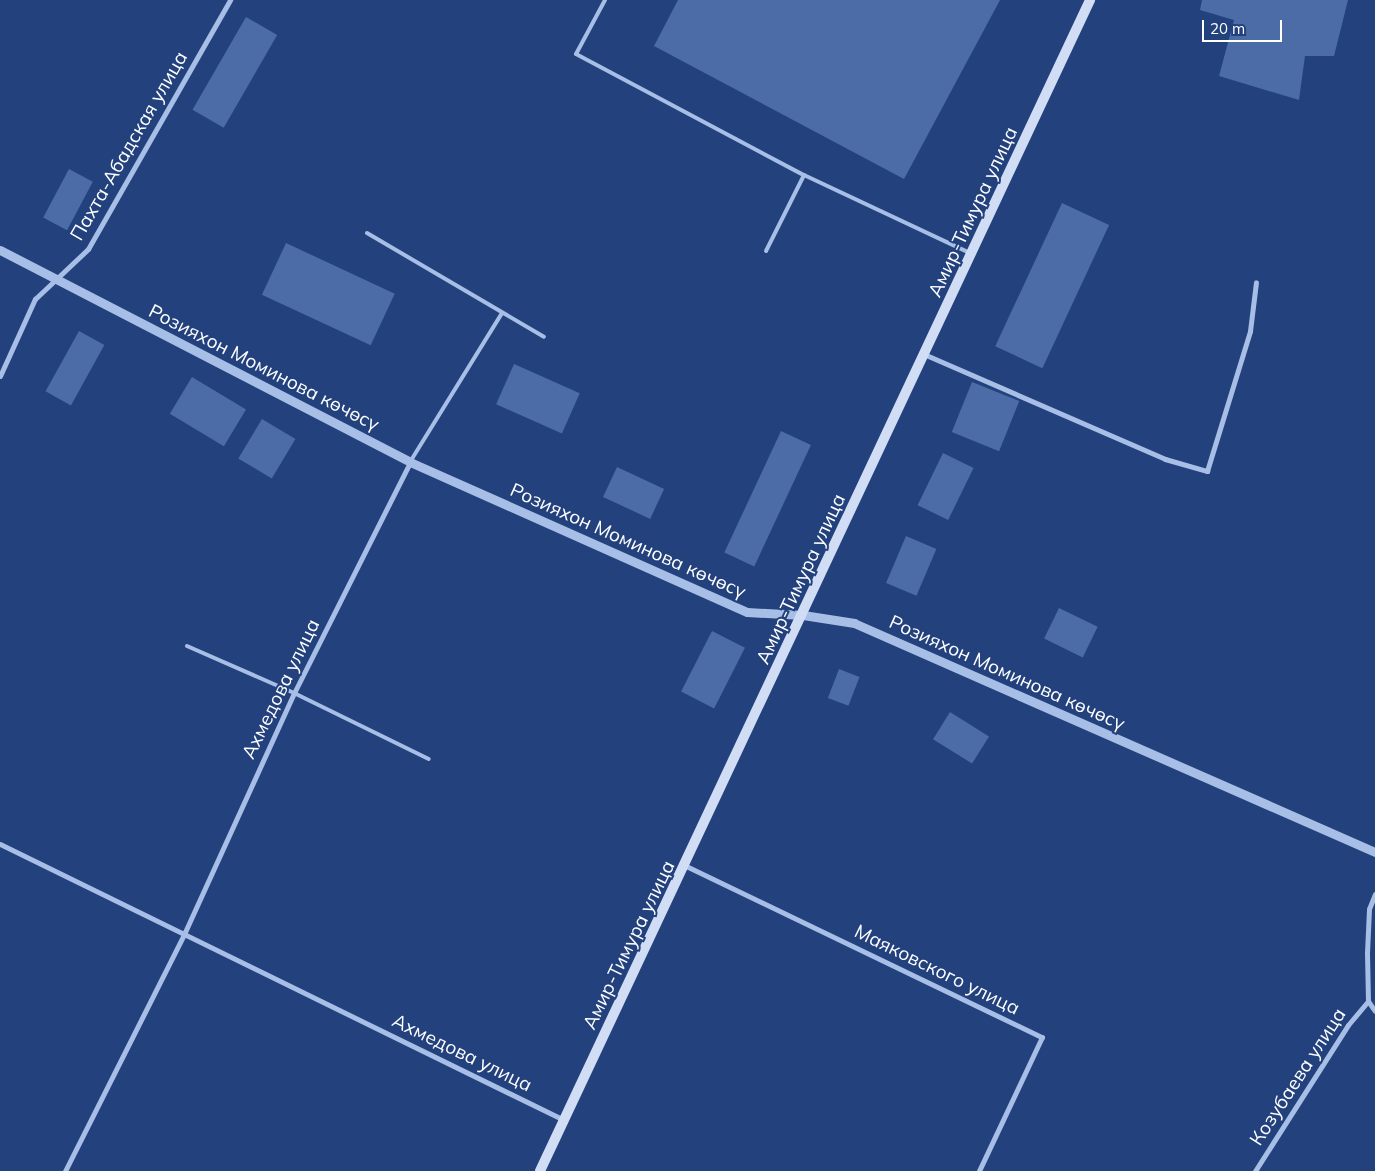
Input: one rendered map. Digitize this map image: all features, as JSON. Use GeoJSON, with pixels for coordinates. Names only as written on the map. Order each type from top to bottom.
{"type":"FeatureCollection","features":[{"type":"Feature","properties":{"kind":"main road","name":"Амир-Тимура улица"},"geometry":{"type":"LineString","coordinates":[[540,1171],[686,866],[1090,0]]}},
{"type":"Feature","properties":{"kind":"street","name":"Пахта-Абадская улица"},"geometry":{"type":"LineString","coordinates":[[0,376],[35,299],[88,249],[230,0]]}},
{"type":"Feature","properties":{"kind":"street","name":"Розияхон Моминова көчөсү"},"geometry":{"type":"LineString","coordinates":[[0,250],[410,462],[747,612],[803,615],[854,623],[1375,852]]}},
{"type":"Feature","properties":{"kind":"street"},"geometry":{"type":"LineString","coordinates":[[926,355],[1165,459],[1207,471],[1250,331],[1256,282]]}},
{"type":"Feature","properties":{"kind":"street","name":"Ахмедова улица"},"geometry":{"type":"LineString","coordinates":[[65,1171],[185,932],[294,692],[410,462]]}},
{"type":"Feature","properties":{"kind":"street","name":"Ахмедова улица"},"geometry":{"type":"LineString","coordinates":[[0,844],[185,932],[564,1120]]}},
{"type":"Feature","properties":{"kind":"street","name":"Маяковского улица"},"geometry":{"type":"LineString","coordinates":[[686,866],[1042,1037],[979,1171]]}},
{"type":"Feature","properties":{"kind":"street"},"geometry":{"type":"LineString","coordinates":[[1375,894],[1369,909],[1368,1001],[1375,1011]]}},
{"type":"Feature","properties":{"kind":"street","name":"Козубаева улица"},"geometry":{"type":"LineString","coordinates":[[1255,1171],[1348,1025],[1368,1001]]}},
{"type":"Feature","properties":{"kind":"lane"},"geometry":{"type":"LineString","coordinates":[[605,0],[576,54],[804,175],[973,254]]}},
{"type":"Feature","properties":{"kind":"lane"},"geometry":{"type":"LineString","coordinates":[[766,251],[804,175]]}},
{"type":"Feature","properties":{"kind":"lane"},"geometry":{"type":"LineString","coordinates":[[367,233],[544,337]]}},
{"type":"Feature","properties":{"kind":"lane"},"geometry":{"type":"LineString","coordinates":[[410,462],[502,313]]}},
{"type":"Feature","properties":{"kind":"lane"},"geometry":{"type":"LineString","coordinates":[[187,646],[294,692],[429,759]]}},
{"type":"Feature","properties":{"kind":"building"},"geometry":{"type":"Polygon","coordinates":[[[678,0],[1000,0],[904,179],[654,46],[678,0]]]}},
{"type":"Feature","properties":{"kind":"building"},"geometry":{"type":"Polygon","coordinates":[[[1202,0],[1348,0],[1334,56],[1305,56],[1299,100],[1219,76],[1234,20],[1200,10],[1202,0]]]}},
{"type":"Feature","properties":{"kind":"building"},"geometry":{"type":"Polygon","coordinates":[[[246,17],[277,35],[224,128],[192,110],[246,17]]]}},
{"type":"Feature","properties":{"kind":"building"},"geometry":{"type":"Polygon","coordinates":[[[69,169],[93,182],[67,230],[43,218],[69,169]]]}},
{"type":"Feature","properties":{"kind":"building"},"geometry":{"type":"Polygon","coordinates":[[[1062,203],[1109,225],[1042,368],[995,346],[1062,203]]]}},
{"type":"Feature","properties":{"kind":"building"},"geometry":{"type":"Polygon","coordinates":[[[286,243],[395,294],[371,345],[262,295],[286,243]]]}},
{"type":"Feature","properties":{"kind":"building"},"geometry":{"type":"Polygon","coordinates":[[[79,331],[104,345],[71,405],[46,391],[79,331]]]}},
{"type":"Feature","properties":{"kind":"building"},"geometry":{"type":"Polygon","coordinates":[[[514,364],[580,393],[562,433],[496,404],[514,364]]]}},
{"type":"Feature","properties":{"kind":"building"},"geometry":{"type":"Polygon","coordinates":[[[192,377],[246,409],[224,446],[170,414],[192,377]]]}},
{"type":"Feature","properties":{"kind":"building"},"geometry":{"type":"Polygon","coordinates":[[[972,382],[1019,401],[999,451],[952,432],[972,382]]]}},
{"type":"Feature","properties":{"kind":"building"},"geometry":{"type":"Polygon","coordinates":[[[262,419],[295,439],[272,479],[238,458],[262,419]]]}},
{"type":"Feature","properties":{"kind":"building"},"geometry":{"type":"Polygon","coordinates":[[[781,431],[811,445],[754,566],[724,552],[781,431]]]}},
{"type":"Feature","properties":{"kind":"building"},"geometry":{"type":"Polygon","coordinates":[[[943,453],[974,468],[948,520],[918,505],[943,453]]]}},
{"type":"Feature","properties":{"kind":"building"},"geometry":{"type":"Polygon","coordinates":[[[617,467],[664,489],[650,519],[603,497],[617,467]]]}},
{"type":"Feature","properties":{"kind":"building"},"geometry":{"type":"Polygon","coordinates":[[[906,536],[936,549],[916,596],[886,583],[906,536]]]}},
{"type":"Feature","properties":{"kind":"building"},"geometry":{"type":"Polygon","coordinates":[[[1059,608],[1098,627],[1083,657],[1044,639],[1059,608]]]}},
{"type":"Feature","properties":{"kind":"building"},"geometry":{"type":"Polygon","coordinates":[[[712,631],[745,648],[714,708],[681,692],[712,631]]]}},
{"type":"Feature","properties":{"kind":"building"},"geometry":{"type":"Polygon","coordinates":[[[839,669],[860,677],[848,706],[828,698],[839,669]]]}},
{"type":"Feature","properties":{"kind":"building"},"geometry":{"type":"Polygon","coordinates":[[[950,712],[989,736],[972,764],[933,739],[950,712]]]}}]}
